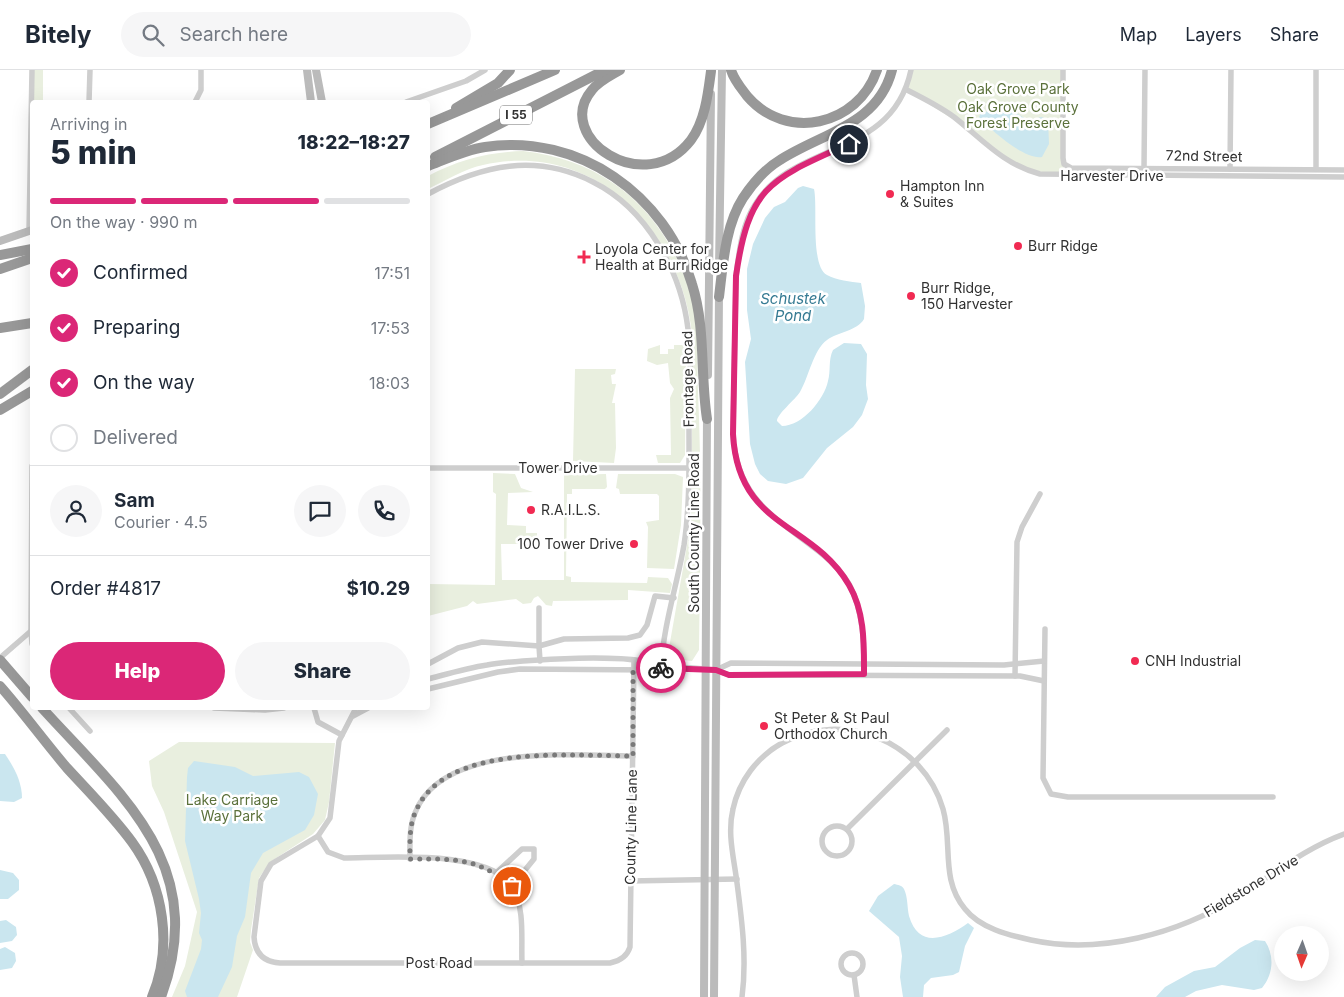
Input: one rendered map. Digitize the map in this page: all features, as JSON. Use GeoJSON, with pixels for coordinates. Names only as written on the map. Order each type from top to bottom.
{"type":"FeatureCollection","features":[{"type":"Feature","properties":{"kind":"highway"},"geometry":{"type":"LineString","coordinates":[[439,120],[498,83],[510,70]]}},
{"type":"Feature","properties":{"kind":"highway","name":"I 55"},"geometry":{"type":"LineString","coordinates":[[430,123],[555,70]]}},
{"type":"Feature","properties":{"kind":"highway","name":"I 55"},"geometry":{"type":"LineString","coordinates":[[430,160],[605,70]]}},
{"type":"Feature","properties":{"kind":"highway"},"geometry":{"type":"LineString","coordinates":[[620,70],[591,90],[584,108],[584,123],[593,143],[603,152],[626,164],[642,165],[665,160],[690,142],[705,107],[714,70]]}},
{"type":"Feature","properties":{"kind":"highway"},"geometry":{"type":"LineString","coordinates":[[731,70],[741,89],[764,112],[789,122],[808,124],[827,119],[851,107],[866,91],[877,70]]}},
{"type":"Feature","properties":{"kind":"highway"},"geometry":{"type":"LineString","coordinates":[[719,297],[732,221],[742,199],[752,185],[765,170],[779,160],[841,129],[866,113],[884,91],[892,70]]}},
{"type":"Feature","properties":{"kind":"highway"},"geometry":{"type":"LineString","coordinates":[[430,165],[478,148],[524,146],[552,150],[578,158],[626,184],[661,220],[678,250],[692,283],[702,335],[703,395],[707,419]]}},
{"type":"Feature","properties":{"kind":"highway"},"geometry":{"type":"LineString","coordinates":[[0,255],[30,249]]}},
{"type":"Feature","properties":{"kind":"highway"},"geometry":{"type":"LineString","coordinates":[[0,269],[30,259]]}},
{"type":"Feature","properties":{"kind":"highway"},"geometry":{"type":"LineString","coordinates":[[0,328],[30,323]]}},
{"type":"Feature","properties":{"kind":"highway"},"geometry":{"type":"LineString","coordinates":[[0,394],[30,372]]}},
{"type":"Feature","properties":{"kind":"highway"},"geometry":{"type":"LineString","coordinates":[[0,410],[30,392]]}},
{"type":"Feature","properties":{"kind":"highway"},"geometry":{"type":"LineString","coordinates":[[0,415],[12,403]]}},
{"type":"Feature","properties":{"kind":"highway"},"geometry":{"type":"LineString","coordinates":[[1,660],[30,695]]}},
{"type":"Feature","properties":{"kind":"highway"},"geometry":{"type":"LineString","coordinates":[[0,686],[131,841],[147,869],[159,901],[163,931],[160,970],[152,997]]}},
{"type":"Feature","properties":{"kind":"highway"},"geometry":{"type":"LineString","coordinates":[[44,710],[130,805],[149,831],[160,853],[170,880],[175,926],[172,962],[161,997]]}},
{"type":"Feature","properties":{"kind":"main road"},"geometry":{"type":"LineString","coordinates":[[306,70],[312,100]]}},
{"type":"Feature","properties":{"kind":"main road"},"geometry":{"type":"LineString","coordinates":[[316,70],[322,100]]}},
{"type":"Feature","properties":{"kind":"main road","name":"South County Line Road"},"geometry":{"type":"LineString","coordinates":[[714,70],[719,297],[714,997]]}},
{"type":"Feature","properties":{"kind":"main road","name":"South County Line Road"},"geometry":{"type":"LineString","coordinates":[[704,997],[707,419],[714,70]]}},
{"type":"Feature","properties":{"kind":"main road"},"geometry":{"type":"LineString","coordinates":[[0,241],[30,231]]}},
{"type":"Feature","properties":{"kind":"street"},"geometry":{"type":"LineString","coordinates":[[32,70],[32,100]]}},
{"type":"Feature","properties":{"kind":"street"},"geometry":{"type":"LineString","coordinates":[[89,100],[90,70]]}},
{"type":"Feature","properties":{"kind":"street"},"geometry":{"type":"LineString","coordinates":[[196,100],[201,90],[202,70]]}},
{"type":"Feature","properties":{"kind":"street"},"geometry":{"type":"LineString","coordinates":[[412,100],[466,81],[485,70]]}},
{"type":"Feature","properties":{"kind":"street"},"geometry":{"type":"LineString","coordinates":[[864,674],[861,617],[849,584],[825,556],[760,506],[741,474],[734,448],[733,434],[736,276],[739,252],[749,217],[755,204],[768,187],[800,166],[864,137],[892,112],[907,90],[911,70]]}},
{"type":"Feature","properties":{"kind":"street","name":"72nd Street"},"geometry":{"type":"LineString","coordinates":[[1063,70],[1064,164],[1071,168],[1344,170]]}},
{"type":"Feature","properties":{"kind":"street"},"geometry":{"type":"LineString","coordinates":[[1144,168],[1145,70]]}},
{"type":"Feature","properties":{"kind":"street"},"geometry":{"type":"LineString","coordinates":[[1230,70],[1230,169]]}},
{"type":"Feature","properties":{"kind":"street"},"geometry":{"type":"LineString","coordinates":[[1316,70],[1316,169]]}},
{"type":"Feature","properties":{"kind":"street","name":"Harvester Drive"},"geometry":{"type":"LineString","coordinates":[[907,90],[953,117],[1000,156],[1021,168],[1040,174],[1344,177]]}},
{"type":"Feature","properties":{"kind":"street","name":"Frontage Road"},"geometry":{"type":"LineString","coordinates":[[430,193],[476,172],[493,167],[527,165],[578,175],[602,186],[630,209],[652,234],[668,262],[677,281],[686,314],[690,355],[689,468],[686,527],[661,668]]}},
{"type":"Feature","properties":{"kind":"street","name":"Tower Drive"},"geometry":{"type":"LineString","coordinates":[[430,468],[689,468]]}},
{"type":"Feature","properties":{"kind":"street"},"geometry":{"type":"LineString","coordinates":[[1015,676],[1017,542],[1022,527],[1040,494]]}},
{"type":"Feature","properties":{"kind":"street"},"geometry":{"type":"LineString","coordinates":[[430,663],[458,648],[482,642],[539,646],[564,640],[628,638],[640,635],[647,625],[655,596],[674,598]]}},
{"type":"Feature","properties":{"kind":"street"},"geometry":{"type":"LineString","coordinates":[[539,608],[540,668]]}},
{"type":"Feature","properties":{"kind":"street"},"geometry":{"type":"LineString","coordinates":[[1045,629],[1043,778],[1051,794],[1068,797],[1273,797]]}},
{"type":"Feature","properties":{"kind":"street"},"geometry":{"type":"LineString","coordinates":[[1,660],[30,632]]}},
{"type":"Feature","properties":{"kind":"street"},"geometry":{"type":"LineString","coordinates":[[430,679],[497,663],[540,659],[634,660],[656,663],[661,668]]}},
{"type":"Feature","properties":{"kind":"street","name":"County Line Lane"},"geometry":{"type":"LineString","coordinates":[[620,961],[628,953],[630,947],[634,660]]}},
{"type":"Feature","properties":{"kind":"street"},"geometry":{"type":"LineString","coordinates":[[716,670],[731,664],[1015,664],[1044,661]]}},
{"type":"Feature","properties":{"kind":"street"},"geometry":{"type":"LineString","coordinates":[[497,663],[498,672]]}},
{"type":"Feature","properties":{"kind":"street"},"geometry":{"type":"LineString","coordinates":[[430,689],[498,672],[540,668],[716,670],[729,675],[1015,676],[1044,681]]}},
{"type":"Feature","properties":{"kind":"street"},"geometry":{"type":"LineString","coordinates":[[71,710],[90,731]]}},
{"type":"Feature","properties":{"kind":"street"},"geometry":{"type":"LineString","coordinates":[[315,710],[318,722],[342,735]]}},
{"type":"Feature","properties":{"kind":"street"},"geometry":{"type":"LineString","coordinates":[[354,710],[342,735],[332,811],[318,836],[328,852],[337,856],[454,859],[480,865],[496,873],[512,886],[520,908],[522,963]]}},
{"type":"Feature","properties":{"kind":"street"},"geometry":{"type":"LineString","coordinates":[[351,718],[365,710]]}},
{"type":"Feature","properties":{"kind":"street","name":"Fieldstone Drive"},"geometry":{"type":"LineString","coordinates":[[742,997],[745,957],[730,830],[735,800],[749,772],[760,759],[778,746],[811,732],[848,730],[868,734],[886,740],[916,762],[932,784],[943,810],[947,830],[948,874],[957,898],[966,910],[988,926],[1032,940],[1089,943],[1135,938],[1164,931],[1224,905],[1314,848],[1344,834]]}},
{"type":"Feature","properties":{"kind":"street"},"geometry":{"type":"LineString","coordinates":[[847,829],[947,730]]}},
{"type":"Feature","properties":{"kind":"street"},"geometry":{"type":"LineString","coordinates":[[410,859],[411,826],[415,812],[436,783],[454,772],[522,757],[633,756]]}},
{"type":"Feature","properties":{"kind":"street"},"geometry":{"type":"LineString","coordinates":[[834,826],[842,826],[847,829],[852,845],[848,852],[832,855],[824,850],[822,842],[825,832],[834,826]]}},
{"type":"Feature","properties":{"kind":"street","name":"Post Road"},"geometry":{"type":"LineString","coordinates":[[318,836],[271,864],[261,881],[254,945],[260,955],[272,962],[610,963],[620,961]]}},
{"type":"Feature","properties":{"kind":"street"},"geometry":{"type":"LineString","coordinates":[[496,873],[522,849],[534,849],[534,858],[512,886]]}},
{"type":"Feature","properties":{"kind":"street"},"geometry":{"type":"LineString","coordinates":[[630,881],[737,879]]}},
{"type":"Feature","properties":{"kind":"street"},"geometry":{"type":"LineString","coordinates":[[850,952],[862,958],[864,966],[860,972],[854,975],[847,974],[842,969],[841,962],[844,956],[850,952]]}},
{"type":"Feature","properties":{"kind":"street"},"geometry":{"type":"LineString","coordinates":[[854,975],[857,997]]}},
{"type":"Feature","properties":{"kind":"green space"},"geometry":{"type":"Polygon","coordinates":[[[34,70],[43,70],[43,100],[34,100],[34,70]]]}},
{"type":"Feature","properties":{"kind":"green space","name":"Oak Grove County Forest Preserve"},"geometry":{"type":"Polygon","coordinates":[[[911,70],[1063,70],[1064,175],[1021,169],[965,127],[907,90],[911,70]]]}},
{"type":"Feature","properties":{"kind":"green space"},"geometry":{"type":"Polygon","coordinates":[[[523,151],[548,155],[572,162],[615,184],[650,216],[677,259],[692,293],[697,333],[700,521],[699,650],[692,661],[675,659],[669,648],[691,523],[693,347],[687,307],[674,269],[655,235],[630,205],[599,182],[564,167],[525,161],[483,165],[462,172],[430,188],[430,175],[462,161],[498,153],[523,151]]]}},
{"type":"Feature","properties":{"kind":"green space"},"geometry":{"type":"Polygon","coordinates":[[[660,345],[660,354],[668,354],[668,349],[674,349],[674,345],[683,345],[686,351],[685,455],[680,463],[658,463],[656,455],[671,455],[670,398],[674,389],[670,383],[668,363],[657,365],[647,361],[648,349],[660,345]]]}},
{"type":"Feature","properties":{"kind":"green space"},"geometry":{"type":"Polygon","coordinates":[[[575,369],[616,369],[615,374],[611,375],[612,384],[616,384],[612,403],[615,403],[616,448],[614,463],[573,461],[575,369]]]}},
{"type":"Feature","properties":{"kind":"green space"},"geometry":{"type":"Polygon","coordinates":[[[493,473],[515,474],[521,488],[533,492],[508,493],[507,525],[526,526],[526,533],[537,533],[537,544],[501,544],[502,580],[564,580],[564,475],[606,474],[607,487],[605,489],[572,489],[572,494],[567,494],[566,576],[571,577],[571,582],[647,583],[648,577],[668,578],[672,584],[670,593],[628,590],[628,600],[553,601],[552,606],[546,605],[538,596],[531,603],[523,604],[516,599],[477,604],[473,601],[467,606],[430,615],[430,584],[495,585],[496,494],[493,492],[493,473]]]}},
{"type":"Feature","properties":{"kind":"green space"},"geometry":{"type":"Polygon","coordinates":[[[618,474],[675,474],[683,477],[681,525],[674,569],[647,568],[648,527],[646,522],[659,520],[659,496],[657,494],[620,494],[619,489],[616,488],[618,474]]]}},
{"type":"Feature","properties":{"kind":"green space","name":"Lake Carriage Way Park"},"geometry":{"type":"Polygon","coordinates":[[[179,742],[335,743],[329,802],[325,820],[313,834],[270,862],[259,878],[250,942],[253,950],[237,997],[172,997],[185,966],[197,912],[164,812],[152,786],[149,761],[179,742]]]}},
{"type":"Feature","properties":{"kind":"water"},"geometry":{"type":"Polygon","coordinates":[[[1002,108],[1010,109],[1029,121],[1041,117],[1048,119],[1049,144],[1042,157],[1035,157],[1017,149],[999,136],[979,117],[981,113],[1002,108]]]}},
{"type":"Feature","properties":{"kind":"water","name":"Schustek Pond"},"geometry":{"type":"Polygon","coordinates":[[[803,186],[814,189],[816,249],[822,269],[827,275],[835,278],[861,283],[865,306],[864,319],[852,329],[831,337],[822,344],[800,392],[777,421],[782,426],[790,425],[811,411],[826,388],[833,350],[844,343],[861,344],[867,354],[866,385],[868,399],[862,415],[853,427],[827,448],[803,478],[786,484],[768,481],[760,474],[755,464],[750,444],[745,362],[751,339],[747,310],[747,269],[753,244],[765,218],[774,207],[785,202],[798,188],[803,186]]]}},
{"type":"Feature","properties":{"kind":"water"},"geometry":{"type":"Polygon","coordinates":[[[0,754],[5,754],[19,780],[22,798],[14,802],[0,801],[0,754]]]}},
{"type":"Feature","properties":{"kind":"water"},"geometry":{"type":"Polygon","coordinates":[[[194,761],[235,767],[253,776],[299,772],[309,777],[318,794],[314,815],[305,830],[263,853],[251,873],[245,917],[237,936],[232,967],[218,997],[187,997],[185,991],[201,949],[202,940],[199,933],[201,913],[199,899],[185,841],[188,768],[194,761]]]}},
{"type":"Feature","properties":{"kind":"water"},"geometry":{"type":"Polygon","coordinates":[[[0,870],[13,873],[19,880],[19,890],[8,899],[0,899],[0,870]]]}},
{"type":"Feature","properties":{"kind":"water"},"geometry":{"type":"Polygon","coordinates":[[[894,884],[904,889],[909,916],[919,934],[934,938],[943,936],[968,923],[974,928],[965,946],[959,972],[953,975],[931,978],[924,985],[923,997],[903,997],[900,977],[902,956],[899,937],[869,911],[878,896],[894,884]]]}},
{"type":"Feature","properties":{"kind":"water"},"geometry":{"type":"Polygon","coordinates":[[[6,920],[16,927],[17,935],[12,941],[0,943],[0,921],[6,920]]]}},
{"type":"Feature","properties":{"kind":"water"},"geometry":{"type":"Polygon","coordinates":[[[1255,940],[1265,941],[1271,959],[1269,977],[1262,988],[1254,990],[1222,985],[1196,991],[1185,997],[1156,997],[1165,987],[1194,971],[1215,967],[1240,948],[1255,940]]]}},
{"type":"Feature","properties":{"kind":"water"},"geometry":{"type":"Polygon","coordinates":[[[5,947],[15,953],[16,961],[12,968],[0,970],[0,949],[5,947]]]}},
{"type":"Feature","properties":{"kind":"way so far"},"geometry":{"type":"LineString","coordinates":[[512,886],[496,873],[480,865],[454,859],[410,859],[412,821],[421,801],[436,783],[454,772],[492,762],[537,756],[633,756],[633,670],[661,668]]}},
{"type":"Feature","properties":{"kind":"place","name":"Hampton Inn & Suites"},"geometry":{"type":"Point","coordinates":[890,194]}},
{"type":"Feature","properties":{"kind":"place","name":"Burr Ridge"},"geometry":{"type":"Point","coordinates":[1018,246]}},
{"type":"Feature","properties":{"kind":"place","name":"Loyola Center for Health at Burr Ridge"},"geometry":{"type":"Point","coordinates":[584,257]}},
{"type":"Feature","properties":{"kind":"place","name":"Burr Ridge, 150 Harvester"},"geometry":{"type":"Point","coordinates":[911,296]}},
{"type":"Feature","properties":{"kind":"place","name":"R.A.I.L.S."},"geometry":{"type":"Point","coordinates":[531,510]}},
{"type":"Feature","properties":{"kind":"place","name":"100 Tower Drive"},"geometry":{"type":"Point","coordinates":[634,544]}},
{"type":"Feature","properties":{"kind":"place","name":"CNH Industrial"},"geometry":{"type":"Point","coordinates":[1135,661]}},
{"type":"Feature","properties":{"kind":"place","name":"St Peter & St Paul Orthodox Church"},"geometry":{"type":"Point","coordinates":[764,726]}},
{"type":"Feature","properties":{"kind":"route"},"geometry":{"type":"LineString","coordinates":[[661,668],[716,670],[729,675],[754,676],[864,674],[861,617],[849,584],[825,556],[779,522],[760,506],[752,496],[746,486],[736,459],[733,434],[736,276],[739,252],[749,217],[755,204],[768,187],[800,166],[849,144]]}},
{"type":"Feature","properties":{"kind":"park label","name":"Oak Grove Park"},"geometry":{"type":"Point","coordinates":[1018,89]}}]}
